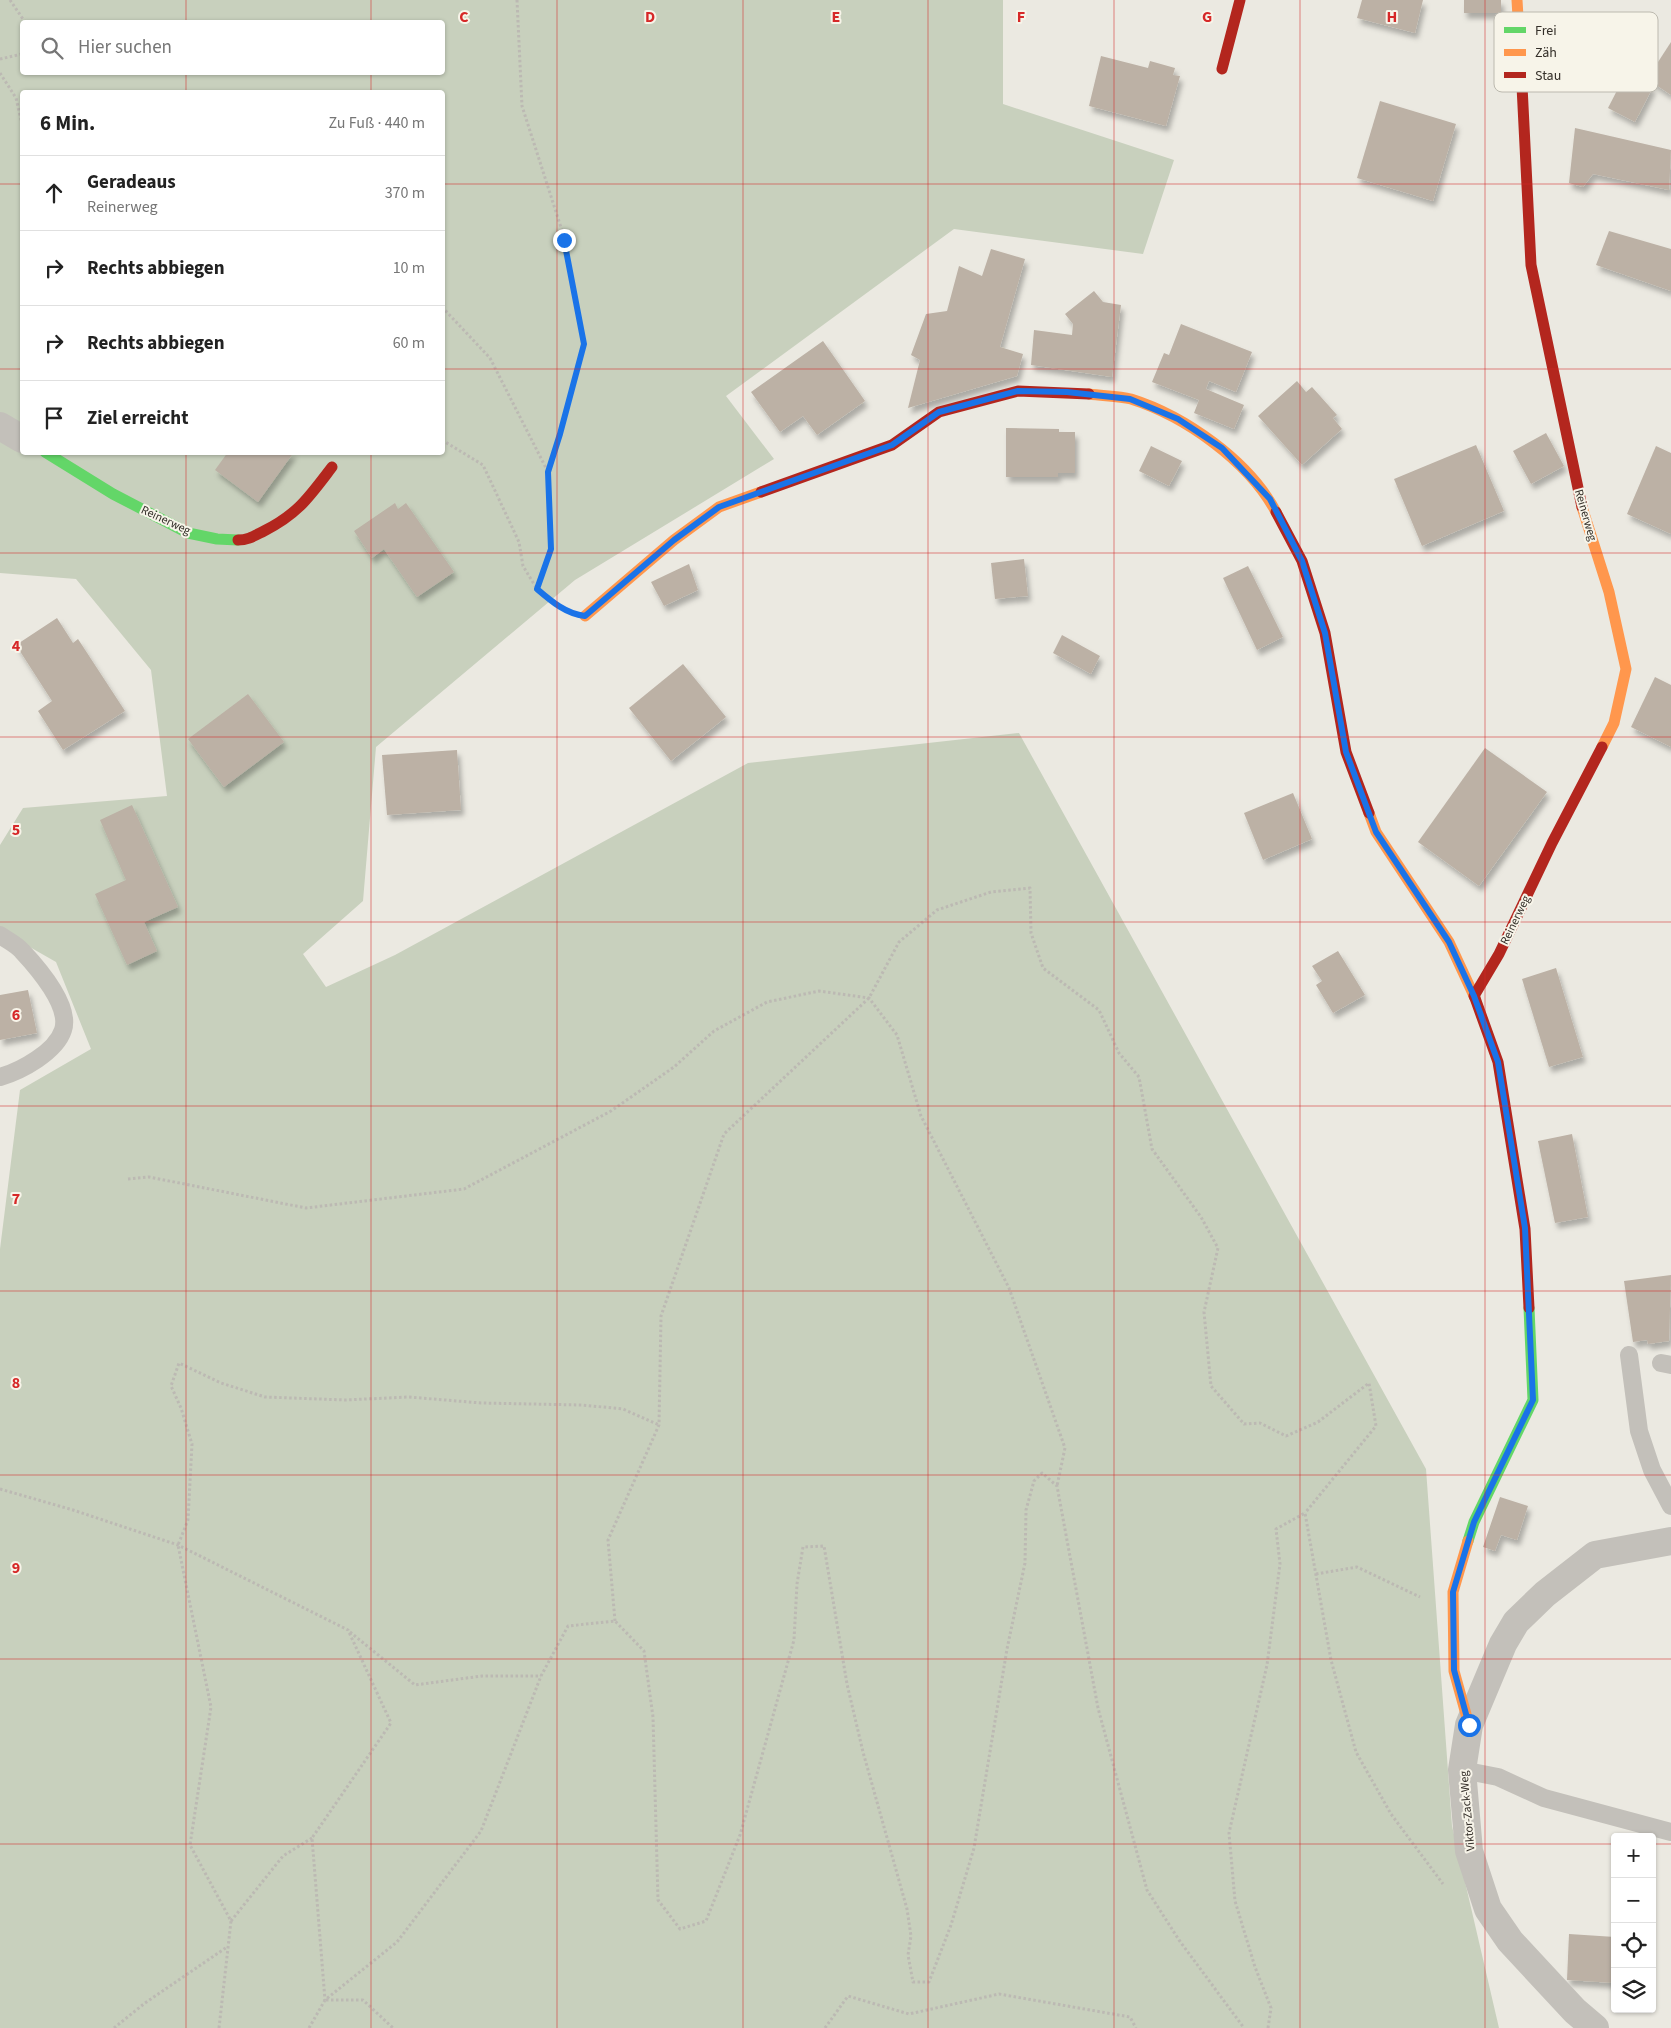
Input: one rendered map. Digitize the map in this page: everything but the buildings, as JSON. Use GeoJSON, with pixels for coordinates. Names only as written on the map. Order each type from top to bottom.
{"type":"FeatureCollection","features":[{"type":"Feature","properties":{"kind":"street"},"geometry":{"type":"LineString","coordinates":[[1222,68],[1240,0]]}},
{"type":"Feature","properties":{"kind":"street","name":"Reinerweg"},"geometry":{"type":"LineString","coordinates":[[1474,996],[1499,954],[1552,843],[1614,723],[1626,669],[1609,592],[1582,506],[1531,265],[1522,92]]}},
{"type":"Feature","properties":{"kind":"street"},"geometry":{"type":"LineString","coordinates":[[585,616],[674,540],[719,507],[892,445],[939,412],[1018,391],[1067,392],[1130,399],[1178,419],[1222,448],[1270,499],[1302,561],[1325,633],[1346,752],[1376,832],[1449,942],[1474,996],[1498,1062],[1525,1228],[1533,1400],[1474,1522],[1453,1592],[1454,1670],[1469,1725]]}},
{"type":"Feature","properties":{"kind":"street"},"geometry":{"type":"LineString","coordinates":[[0,426],[20,438]]}},
{"type":"Feature","properties":{"kind":"street","name":"Reinerweg"},"geometry":{"type":"LineString","coordinates":[[50,455],[112,494],[188,533],[217,538],[247,540],[269,531],[292,515],[332,467]]}},
{"type":"Feature","properties":{"kind":"street","name":"Viktor-Zack-Weg"},"geometry":{"type":"LineString","coordinates":[[1595,2028],[1575,2011],[1510,1941],[1488,1909],[1469,1851],[1462,1770],[1469,1725],[1503,1644],[1516,1622],[1545,1594],[1594,1555],[1671,1541]]}},
{"type":"Feature","properties":{"kind":"lane"},"geometry":{"type":"LineString","coordinates":[[0,935],[21,949],[48,984],[62,1006],[63,1030],[45,1055],[0,1077]]}},
{"type":"Feature","properties":{"kind":"lane"},"geometry":{"type":"LineString","coordinates":[[1629,1355],[1639,1431],[1652,1470],[1671,1506]]}},
{"type":"Feature","properties":{"kind":"lane"},"geometry":{"type":"LineString","coordinates":[[1462,1770],[1498,1777],[1544,1798],[1671,1832]]}},
{"type":"Feature","properties":{"kind":"path"},"geometry":{"type":"LineString","coordinates":[[10,0],[24,20]]}},
{"type":"Feature","properties":{"kind":"path"},"geometry":{"type":"LineString","coordinates":[[517,0],[522,106],[564,240],[584,344],[548,472],[551,549],[537,589]]}},
{"type":"Feature","properties":{"kind":"path"},"geometry":{"type":"LineString","coordinates":[[0,59],[20,54]]}},
{"type":"Feature","properties":{"kind":"path"},"geometry":{"type":"LineString","coordinates":[[0,73],[16,98],[20,115]]}},
{"type":"Feature","properties":{"kind":"path"},"geometry":{"type":"LineString","coordinates":[[445,310],[490,358],[548,472]]}},
{"type":"Feature","properties":{"kind":"path"},"geometry":{"type":"LineString","coordinates":[[445,442],[483,466],[519,542],[523,566],[537,589],[554,604],[578,615],[585,616]]}},
{"type":"Feature","properties":{"kind":"path"},"geometry":{"type":"LineString","coordinates":[[1057,1486],[1042,1473],[1034,1481],[1026,1510],[1025,1564],[1007,1649],[974,1848],[951,1925],[929,1982],[913,1982],[908,1955],[911,1936],[906,1908],[863,1752],[847,1684],[824,1546],[804,1547],[797,1584],[794,1640],[740,1835],[706,1921],[680,1929],[658,1900],[654,1717],[644,1651],[615,1621],[608,1540],[659,1425],[661,1316],[724,1134],[868,998],[899,942],[937,910],[991,892],[1030,888],[1031,933],[1043,968],[1099,1010],[1119,1053],[1139,1078],[1152,1149],[1201,1217],[1218,1248],[1204,1312],[1211,1386],[1244,1424],[1260,1423],[1286,1436],[1318,1422],[1369,1383],[1376,1426],[1305,1513],[1276,1529],[1280,1564],[1267,1666],[1229,1833],[1235,1901],[1255,1967],[1271,2008],[1268,2028]]}},
{"type":"Feature","properties":{"kind":"path"},"geometry":{"type":"LineString","coordinates":[[128,1179],[149,1177],[306,1208],[464,1190],[611,1111],[674,1067],[714,1031],[767,1002],[819,992],[868,998],[896,1035],[921,1116],[1010,1288],[1065,1448],[1057,1486],[1098,1708],[1147,1890],[1179,1940],[1244,2028]]}},
{"type":"Feature","properties":{"kind":"path"},"geometry":{"type":"LineString","coordinates":[[231,1921],[190,1845],[211,1707],[178,1545],[188,1520],[192,1444],[181,1408],[171,1386],[180,1363],[221,1382],[265,1397],[346,1400],[409,1397],[481,1403],[582,1404],[623,1409],[659,1425]]}},
{"type":"Feature","properties":{"kind":"path"},"geometry":{"type":"LineString","coordinates":[[0,1489],[73,1510],[178,1545],[348,1630],[415,1686],[482,1676],[541,1676]]}},
{"type":"Feature","properties":{"kind":"path"},"geometry":{"type":"LineString","coordinates":[[1305,1513],[1331,1660],[1356,1752],[1391,1814],[1444,1887]]}},
{"type":"Feature","properties":{"kind":"path"},"geometry":{"type":"LineString","coordinates":[[1316,1574],[1357,1567],[1454,1613]]}},
{"type":"Feature","properties":{"kind":"path"},"geometry":{"type":"LineString","coordinates":[[309,2028],[325,2000],[397,1942],[481,1831],[541,1676],[568,1626],[615,1621]]}},
{"type":"Feature","properties":{"kind":"path"},"geometry":{"type":"LineString","coordinates":[[219,2028],[231,1921],[283,1856],[312,1838],[391,1723],[348,1630]]}},
{"type":"Feature","properties":{"kind":"path"},"geometry":{"type":"LineString","coordinates":[[312,1838],[325,2000]]}},
{"type":"Feature","properties":{"kind":"path"},"geometry":{"type":"LineString","coordinates":[[114,2028],[145,2003],[227,1947]]}},
{"type":"Feature","properties":{"kind":"path"},"geometry":{"type":"LineString","coordinates":[[825,2028],[848,1996],[908,2014],[998,1994],[1130,2017],[1136,2028]]}},
{"type":"Feature","properties":{"kind":"path"},"geometry":{"type":"LineString","coordinates":[[325,2000],[363,2000],[393,2028]]}},
{"type":"Feature","properties":{"kind":"green space"},"geometry":{"type":"Polygon","coordinates":[[[0,0],[1003,0],[1003,104],[1174,160],[1143,254],[954,229],[726,396],[774,459],[575,580],[376,747],[363,901],[303,954],[326,987],[395,955],[748,763],[1019,733],[1426,1469],[1452,1826],[1499,2028],[0,2028],[0,1249],[20,1090],[91,1049],[56,962],[0,930],[0,845],[23,808],[167,796],[151,670],[76,579],[0,573],[0,0]]]}},
{"type":"Feature","properties":{"kind":"traffic: fast"},"geometry":{"type":"LineString","coordinates":[[50,455],[113,494],[188,533],[217,539],[238,540]]}},
{"type":"Feature","properties":{"kind":"traffic: fast"},"geometry":{"type":"LineString","coordinates":[[1468,1541],[1474,1522],[1533,1400],[1529,1308]]}},
{"type":"Feature","properties":{"kind":"traffic: slow"},"geometry":{"type":"LineString","coordinates":[[1517,0],[1518,12]]}},
{"type":"Feature","properties":{"kind":"traffic: slow"},"geometry":{"type":"LineString","coordinates":[[1089,394],[1131,399],[1173,417],[1193,429],[1214,443],[1250,475],[1276,512]]}},
{"type":"Feature","properties":{"kind":"traffic: slow"},"geometry":{"type":"LineString","coordinates":[[585,616],[674,540],[719,507],[761,492]]}},
{"type":"Feature","properties":{"kind":"traffic: slow"},"geometry":{"type":"LineString","coordinates":[[1582,507],[1609,592],[1626,669],[1614,723],[1602,747]]}},
{"type":"Feature","properties":{"kind":"traffic: slow"},"geometry":{"type":"LineString","coordinates":[[1369,813],[1376,832],[1449,942],[1475,998]]}},
{"type":"Feature","properties":{"kind":"traffic: slow"},"geometry":{"type":"LineString","coordinates":[[1468,1541],[1453,1592],[1454,1671],[1469,1725]]}},
{"type":"Feature","properties":{"kind":"traffic: jam"},"geometry":{"type":"LineString","coordinates":[[1222,69],[1240,0]]}},
{"type":"Feature","properties":{"kind":"traffic: jam"},"geometry":{"type":"LineString","coordinates":[[1522,92],[1531,265],[1582,507]]}},
{"type":"Feature","properties":{"kind":"traffic: jam"},"geometry":{"type":"LineString","coordinates":[[761,492],[892,445],[939,412],[1018,391],[1089,394]]}},
{"type":"Feature","properties":{"kind":"traffic: jam"},"geometry":{"type":"LineString","coordinates":[[238,540],[254,536],[286,518],[302,504],[332,467]]}},
{"type":"Feature","properties":{"kind":"traffic: jam"},"geometry":{"type":"LineString","coordinates":[[1276,512],[1302,561],[1325,633],[1346,752],[1369,813]]}},
{"type":"Feature","properties":{"kind":"traffic: jam"},"geometry":{"type":"LineString","coordinates":[[1474,996],[1499,954],[1552,843],[1602,747]]}},
{"type":"Feature","properties":{"kind":"traffic: jam"},"geometry":{"type":"LineString","coordinates":[[1475,998],[1498,1062],[1525,1229],[1529,1308]]}},
{"type":"Feature","properties":{"kind":"route"},"geometry":{"type":"LineString","coordinates":[[564,240],[584,344],[548,472],[551,549],[537,589],[554,604],[578,615],[585,616],[674,540],[719,507],[892,445],[939,412],[1018,391],[1067,392],[1130,399],[1178,419],[1222,448],[1270,499],[1302,561],[1325,633],[1346,752],[1376,832],[1449,942],[1474,996],[1498,1062],[1525,1228],[1533,1400],[1474,1522],[1453,1592],[1454,1670],[1469,1725]]}}]}
